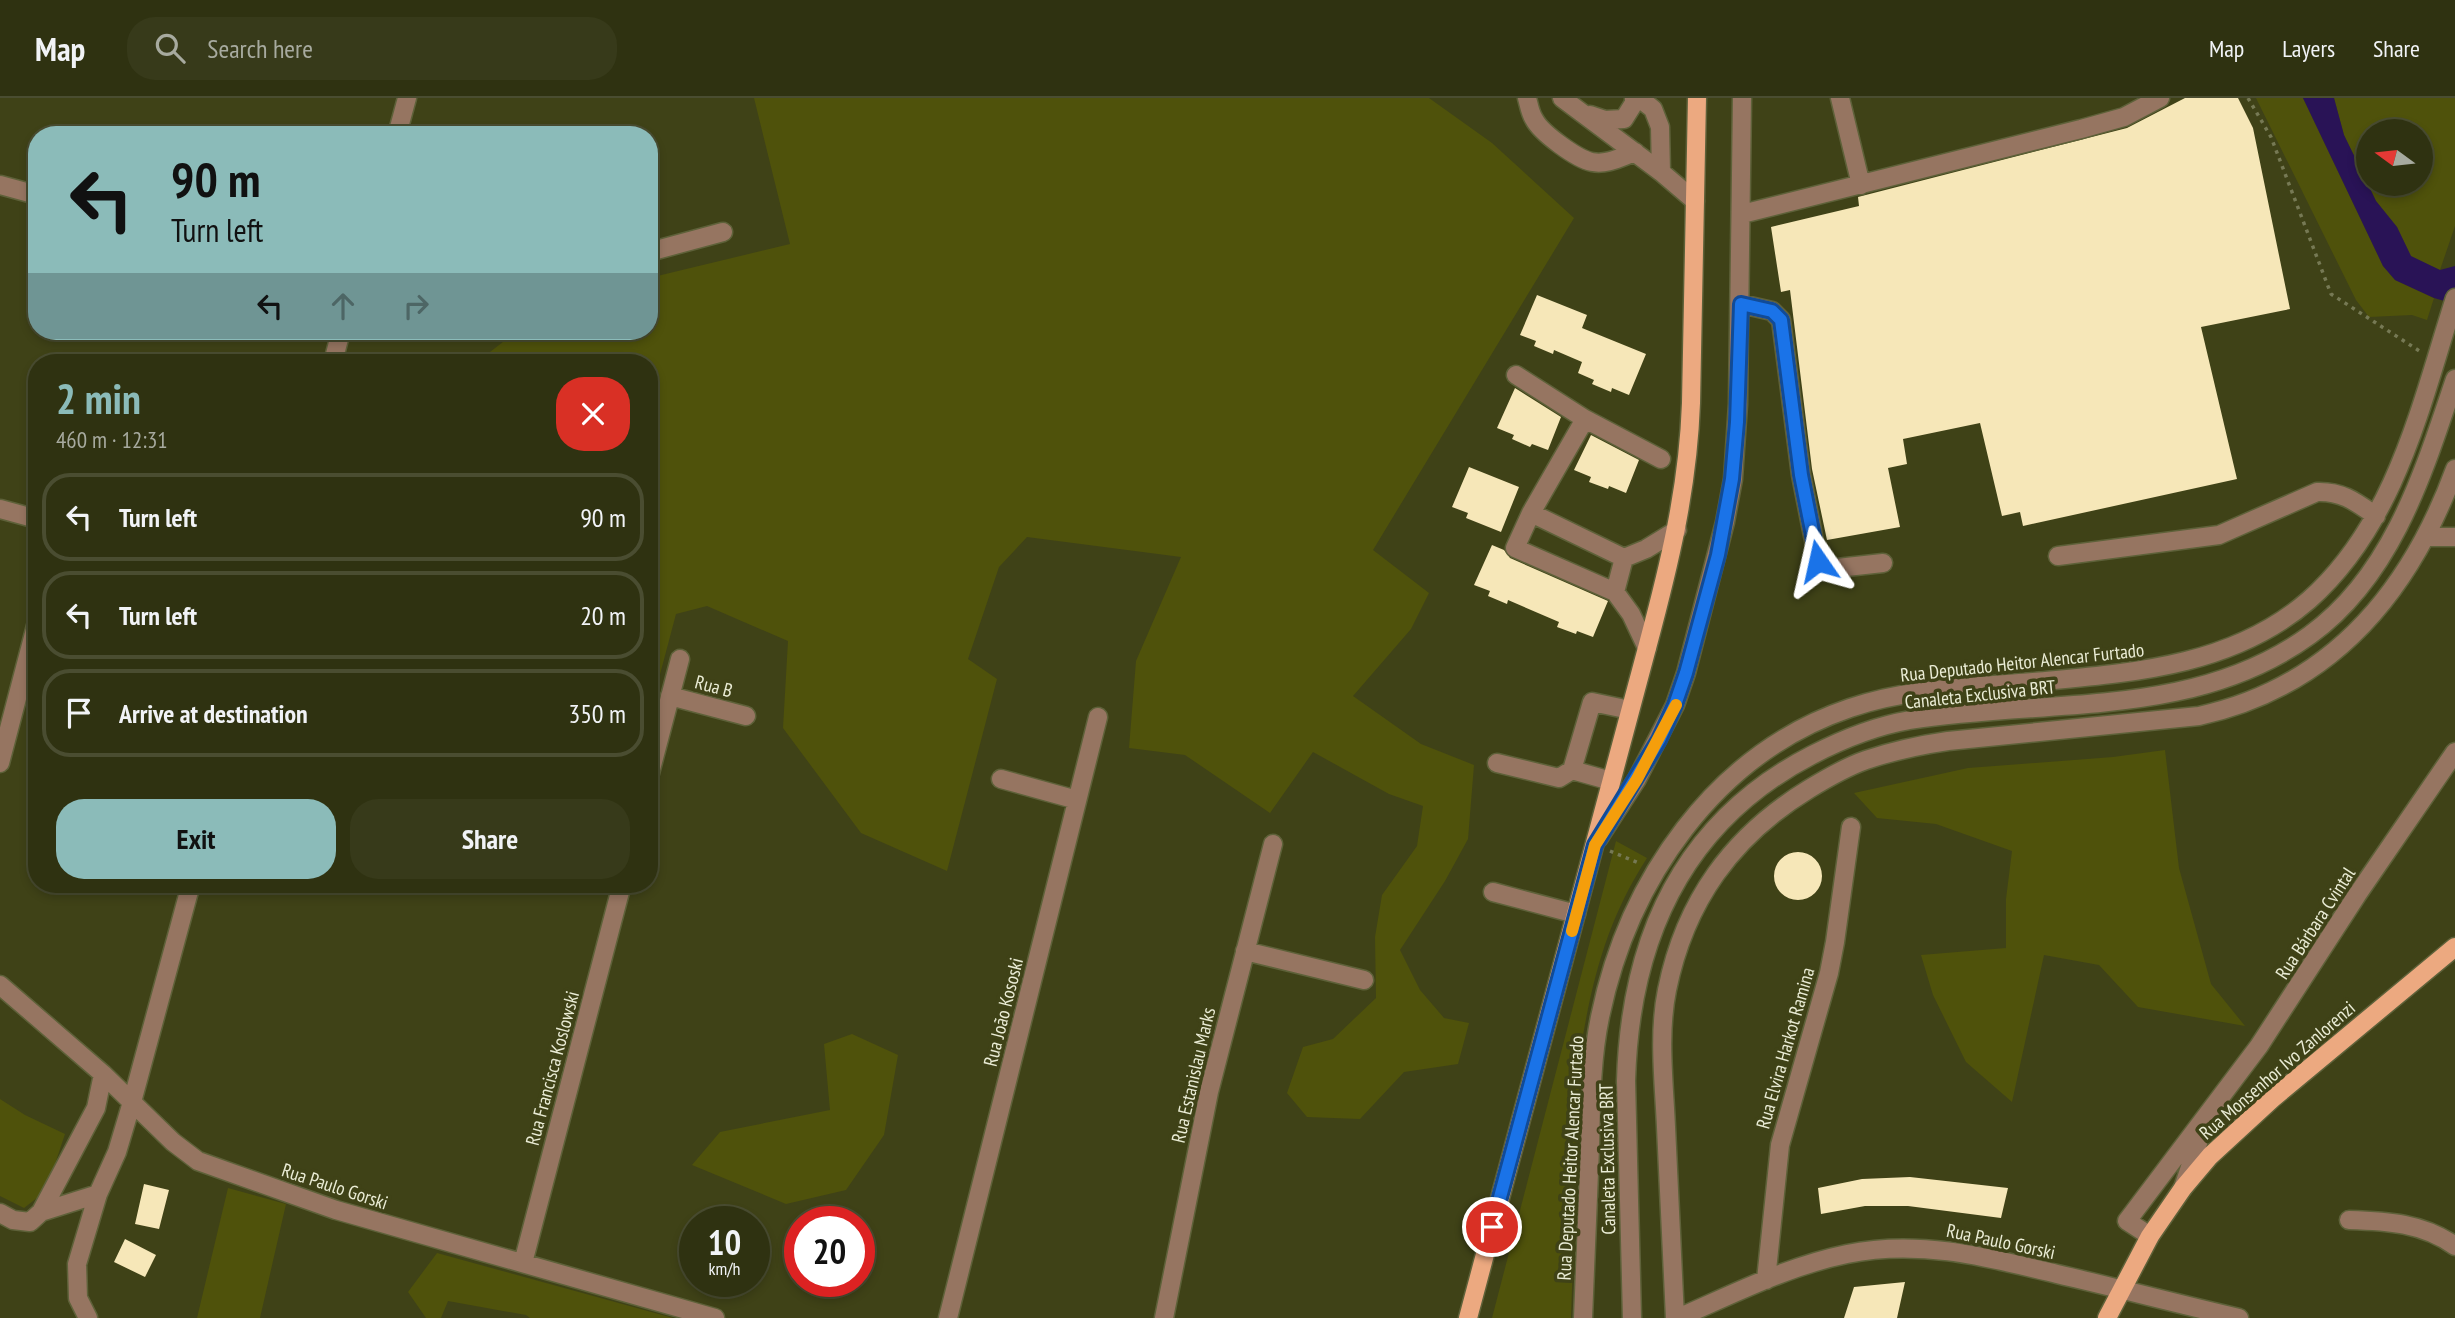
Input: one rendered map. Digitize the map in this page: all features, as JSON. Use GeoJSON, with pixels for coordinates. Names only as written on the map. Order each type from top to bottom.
{"type":"FeatureCollection","features":[{"type":"Feature","properties":{"kind":"main road"},"geometry":{"type":"LineString","coordinates":[[1468,1318],[1677,530],[1689,443],[1697,98]]}},
{"type":"Feature","properties":{"kind":"main road","name":"Rua Monsenhor Ivo Zanlorenzi"},"geometry":{"type":"LineString","coordinates":[[2107,1318],[2150,1236],[2183,1188],[2210,1156],[2272,1099],[2455,947]]}},
{"type":"Feature","properties":{"kind":"street"},"geometry":{"type":"LineString","coordinates":[[399,126],[407,98]]}},
{"type":"Feature","properties":{"kind":"street"},"geometry":{"type":"LineString","coordinates":[[1527,98],[1540,128],[1575,155],[1592,162],[1611,161],[1634,152]]}},
{"type":"Feature","properties":{"kind":"street"},"geometry":{"type":"LineString","coordinates":[[1562,98],[1696,201]]}},
{"type":"Feature","properties":{"kind":"street"},"geometry":{"type":"LineString","coordinates":[[1584,113],[1605,120],[1624,119],[1636,98],[1653,109],[1660,127],[1661,172]]}},
{"type":"Feature","properties":{"kind":"street"},"geometry":{"type":"LineString","coordinates":[[1595,845],[1659,740],[1675,705],[1718,555],[1736,440],[1741,304],[1742,98]]}},
{"type":"Feature","properties":{"kind":"street"},"geometry":{"type":"LineString","coordinates":[[1840,98],[1861,185]]}},
{"type":"Feature","properties":{"kind":"street"},"geometry":{"type":"LineString","coordinates":[[1742,214],[2124,117],[2160,98]]}},
{"type":"Feature","properties":{"kind":"street"},"geometry":{"type":"LineString","coordinates":[[0,185],[28,193]]}},
{"type":"Feature","properties":{"kind":"street"},"geometry":{"type":"LineString","coordinates":[[658,250],[723,232]]}},
{"type":"Feature","properties":{"kind":"street","name":"Rua Deputado Heitor Alencar Furtado"},"geometry":{"type":"LineString","coordinates":[[1583,1318],[1592,1083],[1600,1017],[1610,976],[1623,942],[1656,871],[1695,813],[1726,780],[1766,749],[1806,726],[1850,708],[1926,691],[2130,673],[2168,666],[2207,656],[2244,641],[2282,620],[2310,599],[2337,571],[2375,516],[2404,456],[2455,298]]}},
{"type":"Feature","properties":{"kind":"street"},"geometry":{"type":"LineString","coordinates":[[1741,304],[1772,311],[1781,320],[1801,475],[1818,561],[1828,569],[1882,564]]}},
{"type":"Feature","properties":{"kind":"street"},"geometry":{"type":"LineString","coordinates":[[1516,375],[1585,419],[1661,459]]}},
{"type":"Feature","properties":{"kind":"street","name":"Canaleta Exclusiva BRT"},"geometry":{"type":"LineString","coordinates":[[1632,1318],[1626,1081],[1627,1042],[1634,992],[1647,948],[1664,906],[1681,874],[1705,839],[1728,813],[1756,789],[1833,744],[1870,730],[1942,716],[2109,703],[2164,695],[2204,686],[2244,672],[2279,655],[2312,634],[2338,611],[2378,562],[2415,492],[2455,379]]}},
{"type":"Feature","properties":{"kind":"street"},"geometry":{"type":"LineString","coordinates":[[1585,419],[1531,513],[1515,548],[1615,592],[1631,614],[1647,648]]}},
{"type":"Feature","properties":{"kind":"street"},"geometry":{"type":"LineString","coordinates":[[1677,1318],[1663,1061],[1666,992],[1690,914],[1713,875],[1739,843],[1769,817],[1831,775],[1863,760],[1909,747],[2199,716],[2227,710],[2259,698],[2314,667],[2341,647],[2366,623],[2385,600],[2425,537],[2455,469]]}},
{"type":"Feature","properties":{"kind":"street"},"geometry":{"type":"LineString","coordinates":[[2058,556],[2219,535],[2317,492],[2334,492],[2356,502],[2375,516]]}},
{"type":"Feature","properties":{"kind":"street"},"geometry":{"type":"LineString","coordinates":[[0,509],[28,517]]}},
{"type":"Feature","properties":{"kind":"street"},"geometry":{"type":"LineString","coordinates":[[1531,513],[1624,558],[1646,549],[1677,530]]}},
{"type":"Feature","properties":{"kind":"street"},"geometry":{"type":"LineString","coordinates":[[2425,537],[2455,537]]}},
{"type":"Feature","properties":{"kind":"street"},"geometry":{"type":"LineString","coordinates":[[1615,592],[1624,558]]}},
{"type":"Feature","properties":{"kind":"street"},"geometry":{"type":"LineString","coordinates":[[0,763],[28,656]]}},
{"type":"Feature","properties":{"kind":"street"},"geometry":{"type":"LineString","coordinates":[[658,742],[680,659]]}},
{"type":"Feature","properties":{"kind":"street","name":"Rua B"},"geometry":{"type":"LineString","coordinates":[[670,696],[746,716]]}},
{"type":"Feature","properties":{"kind":"street"},"geometry":{"type":"LineString","coordinates":[[1497,763],[1559,778],[1572,770],[1592,702],[1630,710]]}},
{"type":"Feature","properties":{"kind":"street","name":"Rua João Kososki"},"geometry":{"type":"LineString","coordinates":[[948,1318],[1098,717]]}},
{"type":"Feature","properties":{"kind":"street","name":"Rua Bárbara Cvintal"},"geometry":{"type":"LineString","coordinates":[[2150,1236],[2127,1221],[2259,1046],[2455,752]]}},
{"type":"Feature","properties":{"kind":"street"},"geometry":{"type":"LineString","coordinates":[[1572,770],[1611,781]]}},
{"type":"Feature","properties":{"kind":"street"},"geometry":{"type":"LineString","coordinates":[[1001,779],[1077,800]]}},
{"type":"Feature","properties":{"kind":"street","name":"Rua Elvira Harkot Ramina"},"geometry":{"type":"LineString","coordinates":[[1766,1280],[1780,1144],[1829,974],[1851,827]]}},
{"type":"Feature","properties":{"kind":"street","name":"Rua Estanislau Marks"},"geometry":{"type":"LineString","coordinates":[[1164,1318],[1209,1092],[1273,844]]}},
{"type":"Feature","properties":{"kind":"street"},"geometry":{"type":"LineString","coordinates":[[1493,892],[1576,914]]}},
{"type":"Feature","properties":{"kind":"street"},"geometry":{"type":"LineString","coordinates":[[88,1318],[78,1298],[77,1264],[98,1194],[117,1152],[189,893]]}},
{"type":"Feature","properties":{"kind":"street","name":"Rua Francisca Koslowski"},"geometry":{"type":"LineString","coordinates":[[523,1263],[620,893]]}},
{"type":"Feature","properties":{"kind":"street"},"geometry":{"type":"LineString","coordinates":[[1245,951],[1364,980]]}},
{"type":"Feature","properties":{"kind":"street","name":"Rua Paulo Gorski"},"geometry":{"type":"LineString","coordinates":[[0,985],[103,1074],[184,1152],[218,1169],[336,1210],[715,1318]]}},
{"type":"Feature","properties":{"kind":"street"},"geometry":{"type":"LineString","coordinates":[[0,1213],[13,1220],[30,1222],[41,1212],[96,1108],[103,1074]]}},
{"type":"Feature","properties":{"kind":"street","name":"Rua Bárbara Cvintal"},"geometry":{"type":"LineString","coordinates":[[2183,1188],[2207,1115]]}},
{"type":"Feature","properties":{"kind":"street"},"geometry":{"type":"LineString","coordinates":[[41,1212],[98,1194]]}},
{"type":"Feature","properties":{"kind":"street"},"geometry":{"type":"LineString","coordinates":[[2349,1220],[2412,1226],[2432,1232],[2455,1247]]}},
{"type":"Feature","properties":{"kind":"street","name":"Rua Paulo Gorski"},"geometry":{"type":"LineString","coordinates":[[1677,1318],[1809,1264],[1850,1253],[1933,1248],[1988,1257],[2239,1318]]}},
{"type":"Feature","properties":{"kind":"path"},"geometry":{"type":"LineString","coordinates":[[2248,98],[2271,137],[2331,294],[2413,348],[2435,359]]}},
{"type":"Feature","properties":{"kind":"path"},"geometry":{"type":"LineString","coordinates":[[1595,845],[1656,871]]}},
{"type":"Feature","properties":{"kind":"shaded area"},"geometry":{"type":"Polygon","coordinates":[[[754,98],[1429,98],[1492,143],[1574,218],[1373,550],[1429,593],[1411,629],[1353,696],[1421,744],[1474,765],[1468,839],[1445,881],[1400,950],[1420,990],[1444,1018],[1469,1023],[1458,1064],[1404,1072],[1360,1119],[1307,1117],[1287,1093],[1303,1047],[1333,1039],[1376,998],[1375,937],[1382,895],[1417,846],[1423,806],[1389,794],[1313,752],[1270,813],[1185,755],[1129,748],[1136,661],[1181,557],[1027,537],[999,567],[968,659],[997,679],[947,871],[861,833],[783,728],[788,641],[707,606],[676,614],[658,682],[658,354],[487,354],[505,340],[658,340],[658,276],[790,244],[754,98]]]}},
{"type":"Feature","properties":{"kind":"shaded area"},"geometry":{"type":"Polygon","coordinates":[[[2256,98],[2303,98],[2383,266],[2395,280],[2434,298],[2427,320],[2412,315],[2369,317],[2356,300],[2256,98]]]}},
{"type":"Feature","properties":{"kind":"shaded area"},"geometry":{"type":"Polygon","coordinates":[[[2303,98],[2334,98],[2344,135],[2356,160],[2356,196],[2374,196],[2397,227],[2411,256],[2440,270],[2455,266],[2455,304],[2434,298],[2395,280],[2383,266],[2303,98]]]}},
{"type":"Feature","properties":{"kind":"shaded area"},"geometry":{"type":"Polygon","coordinates":[[[2334,98],[2455,98],[2455,226],[2440,270],[2411,257],[2397,227],[2374,196],[2433,196],[2433,119],[2356,119],[2356,160],[2344,135],[2334,98]]]}},
{"type":"Feature","properties":{"kind":"shaded area"},"geometry":{"type":"Polygon","coordinates":[[[2165,750],[2179,868],[2211,984],[2245,1026],[2138,1007],[2099,965],[2044,955],[2012,1102],[1966,1062],[1933,995],[1921,955],[2006,948],[2006,899],[2012,851],[1936,824],[1877,818],[1854,793],[1968,768],[2113,757],[2165,750]]]}},
{"type":"Feature","properties":{"kind":"shaded area"},"geometry":{"type":"Polygon","coordinates":[[[1616,841],[1647,858],[1611,927],[1596,975],[1580,1053],[1571,1318],[1492,1318],[1616,841]]]}},
{"type":"Feature","properties":{"kind":"shaded area"},"geometry":{"type":"Polygon","coordinates":[[[852,1034],[898,1055],[884,1135],[846,1190],[786,1204],[692,1165],[720,1132],[830,1110],[824,1044],[852,1034]]]}},
{"type":"Feature","properties":{"kind":"shaded area"},"geometry":{"type":"Polygon","coordinates":[[[0,1099],[25,1115],[65,1134],[46,1191],[24,1208],[0,1196],[0,1099]]]}},
{"type":"Feature","properties":{"kind":"shaded area"},"geometry":{"type":"Polygon","coordinates":[[[228,1188],[286,1204],[260,1318],[197,1318],[228,1188]]]}},
{"type":"Feature","properties":{"kind":"shaded area"},"geometry":{"type":"Polygon","coordinates":[[[437,1253],[673,1318],[530,1318],[526,1315],[448,1301],[441,1318],[426,1318],[408,1292],[437,1253]]]}},
{"type":"Feature","properties":{"kind":"building"},"geometry":{"type":"Polygon","coordinates":[[[2185,98],[2238,98],[2253,128],[2290,309],[2201,327],[2237,479],[2023,526],[2020,512],[2002,516],[1980,423],[1903,439],[1907,464],[1888,468],[1900,527],[1827,540],[1812,469],[1790,290],[1781,292],[1771,227],[1859,206],[1858,197],[2127,128],[2185,98]]]}},
{"type":"Feature","properties":{"kind":"building"},"geometry":{"type":"Polygon","coordinates":[[[1537,295],[1587,315],[1582,328],[1646,354],[1629,395],[1612,388],[1611,392],[1592,384],[1594,380],[1578,373],[1582,362],[1554,350],[1553,354],[1534,346],[1536,341],[1520,335],[1537,295]]]}},
{"type":"Feature","properties":{"kind":"building"},"geometry":{"type":"Polygon","coordinates":[[[1515,388],[1561,417],[1548,450],[1532,444],[1530,447],[1512,439],[1514,435],[1497,428],[1515,388]]]}},
{"type":"Feature","properties":{"kind":"building"},"geometry":{"type":"Polygon","coordinates":[[[1591,435],[1639,460],[1626,493],[1589,482],[1591,477],[1574,470],[1591,435]]]}},
{"type":"Feature","properties":{"kind":"building"},"geometry":{"type":"Polygon","coordinates":[[[1469,467],[1519,487],[1501,532],[1466,518],[1468,513],[1452,507],[1469,467]]]}},
{"type":"Feature","properties":{"kind":"building"},"geometry":{"type":"Polygon","coordinates":[[[1492,545],[1504,550],[1510,558],[1608,601],[1593,637],[1557,627],[1559,622],[1508,600],[1507,604],[1488,596],[1490,591],[1474,585],[1492,545]]]}},
{"type":"Feature","properties":{"kind":"building"},"geometry":{"type":"Polygon","coordinates":[[[1798,852],[1807,853],[1815,859],[1821,867],[1821,885],[1815,893],[1807,899],[1798,900],[1789,899],[1781,893],[1775,885],[1774,876],[1775,867],[1781,859],[1789,853],[1798,852]]]}},
{"type":"Feature","properties":{"kind":"building"},"geometry":{"type":"Polygon","coordinates":[[[1910,1177],[2008,1188],[2001,1218],[1908,1206],[1865,1206],[1821,1214],[1818,1188],[1862,1179],[1910,1177]]]}},
{"type":"Feature","properties":{"kind":"building"},"geometry":{"type":"Polygon","coordinates":[[[144,1184],[169,1190],[159,1229],[135,1224],[144,1184]]]}},
{"type":"Feature","properties":{"kind":"building"},"geometry":{"type":"Polygon","coordinates":[[[125,1239],[156,1255],[145,1277],[114,1262],[125,1239]]]}},
{"type":"Feature","properties":{"kind":"building"},"geometry":{"type":"Polygon","coordinates":[[[1905,1282],[1897,1318],[1844,1318],[1854,1287],[1905,1282]]]}},
{"type":"Feature","properties":{"kind":"slow traffic"},"geometry":{"type":"LineString","coordinates":[[1572,931],[1595,845],[1637,779],[1676,705]]}},
{"type":"Feature","properties":{"kind":"route"},"geometry":{"type":"LineString","coordinates":[[1492,1227],[1595,845],[1637,779],[1675,705],[1718,555],[1736,440],[1741,304],[1763,307],[1781,320],[1801,475],[1818,561]]}}]}
